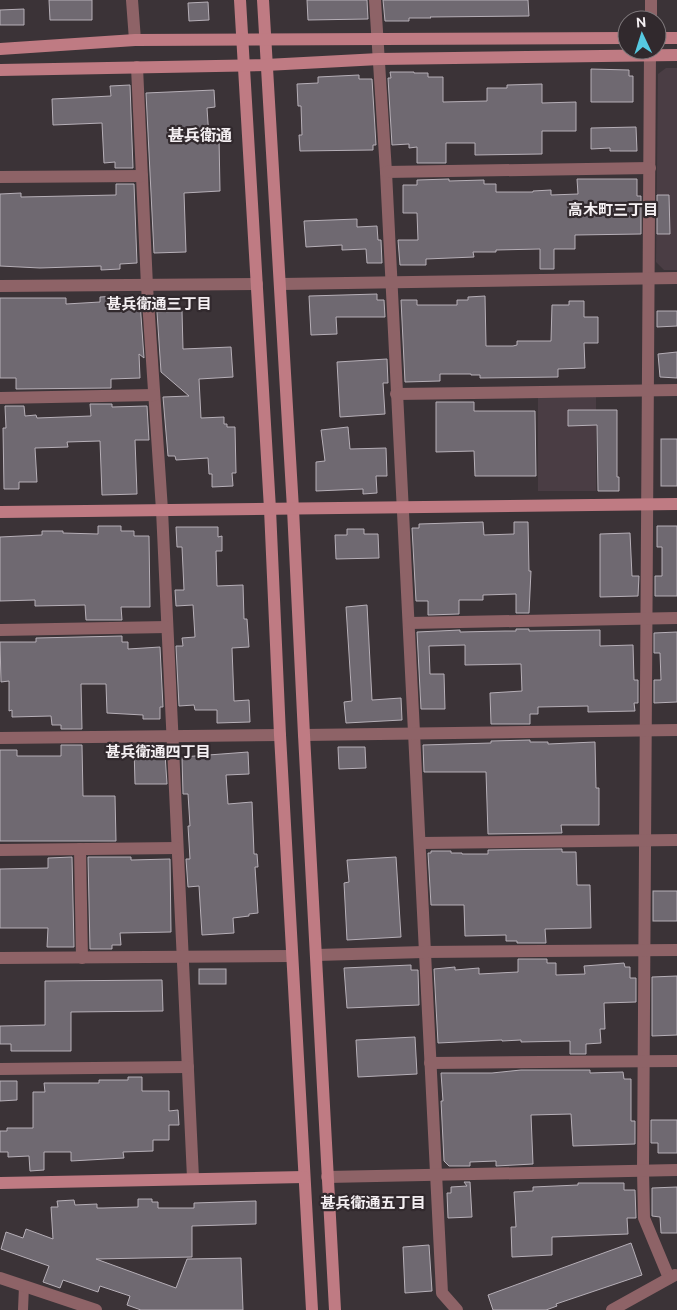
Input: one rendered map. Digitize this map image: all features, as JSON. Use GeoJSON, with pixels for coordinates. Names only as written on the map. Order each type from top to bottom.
{"type":"FeatureCollection","features":[{"type":"Feature","properties":{"kind":"street"},"geometry":{"type":"LineString","coordinates":[[132,0],[134,40]]}},
{"type":"Feature","properties":{"kind":"street"},"geometry":{"type":"LineString","coordinates":[[240,0],[270,509],[280,735],[312,1310]]}},
{"type":"Feature","properties":{"kind":"street"},"geometry":{"type":"LineString","coordinates":[[263,0],[281,284],[335,1310]]}},
{"type":"Feature","properties":{"kind":"street"},"geometry":{"type":"LineString","coordinates":[[375,0],[386,172],[413,733],[421,843],[424,952],[442,1293],[457,1310]]}},
{"type":"Feature","properties":{"kind":"street"},"geometry":{"type":"LineString","coordinates":[[0,49],[134,40],[617,38]]}},
{"type":"Feature","properties":{"kind":"street"},"geometry":{"type":"LineString","coordinates":[[0,70],[266,65],[379,59],[617,54]]}},
{"type":"Feature","properties":{"kind":"street"},"geometry":{"type":"LineString","coordinates":[[612,1310],[673,1276],[644,1218],[643,1170],[650,60]]}},
{"type":"Feature","properties":{"kind":"street"},"geometry":{"type":"LineString","coordinates":[[137,67],[147,286],[162,510],[193,1178]]}},
{"type":"Feature","properties":{"kind":"street"},"geometry":{"type":"LineString","coordinates":[[386,172],[650,168]]}},
{"type":"Feature","properties":{"kind":"street"},"geometry":{"type":"LineString","coordinates":[[0,176],[142,176]]}},
{"type":"Feature","properties":{"kind":"street"},"geometry":{"type":"LineString","coordinates":[[281,284],[677,278]]}},
{"type":"Feature","properties":{"kind":"street"},"geometry":{"type":"LineString","coordinates":[[0,286],[257,284]]}},
{"type":"Feature","properties":{"kind":"street"},"geometry":{"type":"LineString","coordinates":[[396,394],[677,390]]}},
{"type":"Feature","properties":{"kind":"street"},"geometry":{"type":"LineString","coordinates":[[0,398],[154,396]]}},
{"type":"Feature","properties":{"kind":"street"},"geometry":{"type":"LineString","coordinates":[[0,512],[677,504]]}},
{"type":"Feature","properties":{"kind":"street"},"geometry":{"type":"LineString","coordinates":[[408,623],[677,618]]}},
{"type":"Feature","properties":{"kind":"street"},"geometry":{"type":"LineString","coordinates":[[0,630],[167,626]]}},
{"type":"Feature","properties":{"kind":"street"},"geometry":{"type":"LineString","coordinates":[[304,735],[677,730]]}},
{"type":"Feature","properties":{"kind":"street"},"geometry":{"type":"LineString","coordinates":[[0,738],[280,735]]}},
{"type":"Feature","properties":{"kind":"street"},"geometry":{"type":"LineString","coordinates":[[421,843],[677,840]]}},
{"type":"Feature","properties":{"kind":"street"},"geometry":{"type":"LineString","coordinates":[[0,850],[177,848]]}},
{"type":"Feature","properties":{"kind":"street"},"geometry":{"type":"LineString","coordinates":[[80,849],[82,958]]}},
{"type":"Feature","properties":{"kind":"street"},"geometry":{"type":"LineString","coordinates":[[316,956],[424,952],[677,950]]}},
{"type":"Feature","properties":{"kind":"street"},"geometry":{"type":"LineString","coordinates":[[0,958],[292,956]]}},
{"type":"Feature","properties":{"kind":"street"},"geometry":{"type":"LineString","coordinates":[[430,1063],[677,1061]]}},
{"type":"Feature","properties":{"kind":"street"},"geometry":{"type":"LineString","coordinates":[[0,1069],[188,1067]]}},
{"type":"Feature","properties":{"kind":"street"},"geometry":{"type":"LineString","coordinates":[[327,1177],[677,1170]]}},
{"type":"Feature","properties":{"kind":"street"},"geometry":{"type":"LineString","coordinates":[[0,1183],[304,1177]]}},
{"type":"Feature","properties":{"kind":"street"},"geometry":{"type":"LineString","coordinates":[[0,1278],[96,1310]]}},
{"type":"Feature","properties":{"kind":"lane"},"geometry":{"type":"LineString","coordinates":[[23,1310],[24,1286]]}},
{"type":"Feature","properties":{"kind":"shaded area"},"geometry":{"type":"Polygon","coordinates":[[[666,68],[677,68],[677,270],[664,270],[656,262],[658,74],[666,68]]]}},
{"type":"Feature","properties":{"kind":"shaded area"},"geometry":{"type":"Polygon","coordinates":[[[596,397],[596,491],[538,491],[538,398],[596,397]]]}},
{"type":"Feature","properties":{"kind":"building"},"geometry":{"type":"Polygon","coordinates":[[[49,0],[92,0],[92,20],[50,20],[49,0]]]}},
{"type":"Feature","properties":{"kind":"building"},"geometry":{"type":"Polygon","coordinates":[[[307,0],[367,0],[368,19],[308,20],[307,0]]]}},
{"type":"Feature","properties":{"kind":"building"},"geometry":{"type":"Polygon","coordinates":[[[383,0],[528,0],[529,16],[430,17],[409,18],[409,21],[385,21],[383,0]]]}},
{"type":"Feature","properties":{"kind":"building"},"geometry":{"type":"Polygon","coordinates":[[[208,2],[209,20],[189,21],[188,3],[208,2]]]}},
{"type":"Feature","properties":{"kind":"building"},"geometry":{"type":"Polygon","coordinates":[[[24,9],[24,25],[0,25],[0,10],[24,9]]]}},
{"type":"Feature","properties":{"kind":"building"},"geometry":{"type":"Polygon","coordinates":[[[591,69],[629,70],[629,76],[633,76],[633,102],[591,102],[591,69]]]}},
{"type":"Feature","properties":{"kind":"building"},"geometry":{"type":"Polygon","coordinates":[[[390,72],[428,73],[428,77],[443,77],[443,102],[487,101],[487,88],[507,88],[507,85],[542,84],[542,103],[576,102],[576,131],[542,131],[542,154],[475,155],[475,143],[446,143],[446,163],[417,163],[417,147],[409,148],[409,144],[392,145],[388,78],[391,78],[390,72]]]}},
{"type":"Feature","properties":{"kind":"building"},"geometry":{"type":"Polygon","coordinates":[[[359,75],[359,79],[372,79],[376,145],[373,145],[373,150],[300,151],[299,135],[302,135],[301,106],[298,106],[297,84],[318,83],[318,77],[359,75]]]}},
{"type":"Feature","properties":{"kind":"building"},"geometry":{"type":"Polygon","coordinates":[[[130,85],[133,168],[115,168],[115,162],[104,163],[102,123],[53,125],[52,99],[111,96],[110,86],[130,85]]]}},
{"type":"Feature","properties":{"kind":"building"},"geometry":{"type":"Polygon","coordinates":[[[214,90],[215,107],[207,108],[209,138],[219,138],[220,191],[184,193],[186,252],[154,253],[146,93],[214,90]]]}},
{"type":"Feature","properties":{"kind":"building"},"geometry":{"type":"Polygon","coordinates":[[[636,127],[637,151],[610,151],[610,148],[591,149],[591,128],[636,127]]]}},
{"type":"Feature","properties":{"kind":"building"},"geometry":{"type":"Polygon","coordinates":[[[449,179],[449,181],[484,180],[484,184],[496,184],[496,192],[551,190],[551,195],[578,194],[577,179],[637,179],[637,196],[641,196],[641,234],[575,235],[575,249],[554,249],[554,269],[540,269],[540,249],[473,252],[474,257],[426,259],[426,265],[400,265],[398,240],[418,240],[417,213],[403,213],[403,185],[417,185],[417,180],[449,179]]]}},
{"type":"Feature","properties":{"kind":"building"},"geometry":{"type":"Polygon","coordinates":[[[116,184],[134,184],[137,263],[120,264],[120,269],[101,270],[101,266],[40,268],[0,266],[0,194],[21,193],[21,197],[116,195],[116,184]]]}},
{"type":"Feature","properties":{"kind":"building"},"geometry":{"type":"Polygon","coordinates":[[[657,195],[669,195],[670,234],[657,234],[657,195]]]}},
{"type":"Feature","properties":{"kind":"building"},"geometry":{"type":"Polygon","coordinates":[[[357,219],[357,227],[377,226],[378,240],[381,240],[382,263],[367,263],[366,249],[342,250],[342,245],[306,247],[304,221],[357,219]]]}},
{"type":"Feature","properties":{"kind":"building"},"geometry":{"type":"Polygon","coordinates":[[[377,294],[377,300],[384,300],[385,317],[336,317],[337,334],[311,335],[309,296],[377,294]]]}},
{"type":"Feature","properties":{"kind":"building"},"geometry":{"type":"Polygon","coordinates":[[[117,296],[118,299],[135,298],[140,302],[144,358],[139,354],[140,378],[111,379],[111,388],[16,389],[16,378],[0,378],[0,298],[66,298],[66,304],[100,302],[100,297],[117,296]]]}},
{"type":"Feature","properties":{"kind":"building"},"geometry":{"type":"Polygon","coordinates":[[[485,296],[486,346],[513,346],[517,345],[517,341],[551,341],[552,305],[569,305],[569,301],[584,301],[584,317],[598,317],[598,343],[584,343],[585,368],[558,369],[558,377],[480,378],[480,375],[471,374],[440,374],[440,381],[405,382],[401,300],[417,300],[417,305],[457,305],[457,300],[468,300],[468,297],[485,296]]]}},
{"type":"Feature","properties":{"kind":"building"},"geometry":{"type":"Polygon","coordinates":[[[182,311],[183,349],[231,347],[233,377],[199,379],[201,418],[224,417],[224,424],[227,424],[227,427],[235,427],[236,473],[232,473],[233,486],[212,487],[212,474],[209,474],[208,458],[176,460],[175,456],[168,456],[163,397],[189,396],[161,372],[157,312],[182,311]]]}},
{"type":"Feature","properties":{"kind":"building"},"geometry":{"type":"Polygon","coordinates":[[[657,311],[677,311],[677,326],[657,327],[657,311]]]}},
{"type":"Feature","properties":{"kind":"building"},"geometry":{"type":"Polygon","coordinates":[[[677,352],[677,378],[660,377],[658,354],[677,352]]]}},
{"type":"Feature","properties":{"kind":"building"},"geometry":{"type":"Polygon","coordinates":[[[387,359],[388,383],[383,383],[385,414],[340,417],[337,362],[387,359]]]}},
{"type":"Feature","properties":{"kind":"building"},"geometry":{"type":"Polygon","coordinates":[[[436,402],[474,402],[474,411],[535,411],[536,476],[475,476],[474,451],[436,452],[436,402]]]}},
{"type":"Feature","properties":{"kind":"building"},"geometry":{"type":"Polygon","coordinates":[[[90,404],[112,404],[112,407],[147,406],[149,440],[135,440],[137,494],[102,495],[100,441],[67,442],[68,447],[35,448],[37,482],[19,482],[19,489],[4,489],[3,428],[6,428],[5,406],[24,406],[25,416],[36,415],[37,418],[91,416],[90,404]]]}},
{"type":"Feature","properties":{"kind":"building"},"geometry":{"type":"Polygon","coordinates":[[[568,410],[617,410],[617,477],[619,477],[619,491],[598,491],[597,425],[568,426],[568,410]]]}},
{"type":"Feature","properties":{"kind":"building"},"geometry":{"type":"Polygon","coordinates":[[[348,427],[350,449],[386,448],[387,476],[376,476],[377,493],[363,494],[363,489],[316,491],[316,462],[325,461],[321,430],[348,427]]]}},
{"type":"Feature","properties":{"kind":"building"},"geometry":{"type":"Polygon","coordinates":[[[661,439],[677,439],[677,486],[661,486],[661,439]]]}},
{"type":"Feature","properties":{"kind":"building"},"geometry":{"type":"Polygon","coordinates":[[[483,522],[484,535],[514,534],[514,522],[528,522],[529,571],[531,571],[529,613],[516,613],[516,594],[483,595],[483,600],[459,600],[459,614],[428,615],[428,601],[416,601],[412,528],[419,528],[419,524],[483,522]]]}},
{"type":"Feature","properties":{"kind":"building"},"geometry":{"type":"Polygon","coordinates":[[[98,526],[121,526],[121,531],[134,531],[134,536],[149,536],[150,607],[121,607],[122,620],[86,620],[85,605],[35,606],[35,600],[0,601],[0,537],[42,535],[42,531],[98,534],[98,526]]]}},
{"type":"Feature","properties":{"kind":"building"},"geometry":{"type":"Polygon","coordinates":[[[657,526],[677,526],[677,596],[655,596],[655,576],[662,576],[662,547],[657,547],[657,526]]]}},
{"type":"Feature","properties":{"kind":"building"},"geometry":{"type":"Polygon","coordinates":[[[176,527],[218,527],[218,537],[222,536],[222,551],[216,551],[217,586],[243,585],[244,619],[247,619],[249,647],[232,648],[234,701],[249,700],[250,722],[217,723],[217,710],[195,710],[194,705],[179,706],[176,646],[183,646],[182,638],[195,637],[193,605],[176,606],[175,590],[184,590],[182,547],[177,547],[176,527]]]}},
{"type":"Feature","properties":{"kind":"building"},"geometry":{"type":"Polygon","coordinates":[[[347,529],[364,529],[364,534],[378,534],[379,558],[336,559],[335,535],[347,535],[347,529]]]}},
{"type":"Feature","properties":{"kind":"building"},"geometry":{"type":"Polygon","coordinates":[[[630,533],[632,576],[639,576],[638,596],[600,597],[600,534],[630,533]]]}},
{"type":"Feature","properties":{"kind":"building"},"geometry":{"type":"Polygon","coordinates":[[[367,605],[372,700],[401,698],[402,720],[346,723],[344,702],[352,701],[346,607],[367,605]]]}},
{"type":"Feature","properties":{"kind":"building"},"geometry":{"type":"Polygon","coordinates":[[[516,629],[529,629],[529,631],[600,630],[600,646],[633,645],[634,680],[638,680],[638,703],[634,703],[635,711],[588,712],[588,706],[538,707],[538,714],[530,714],[530,724],[491,724],[490,693],[522,691],[521,664],[465,665],[465,645],[429,646],[430,674],[444,674],[445,709],[421,709],[417,632],[460,630],[460,632],[516,631],[516,629]]]}},
{"type":"Feature","properties":{"kind":"building"},"geometry":{"type":"Polygon","coordinates":[[[677,632],[677,702],[654,703],[654,680],[661,680],[660,653],[654,653],[654,633],[677,632]]]}},
{"type":"Feature","properties":{"kind":"building"},"geometry":{"type":"Polygon","coordinates":[[[122,636],[122,642],[128,642],[128,649],[160,647],[163,707],[160,707],[160,719],[143,719],[143,715],[107,713],[106,684],[81,684],[82,729],[61,729],[61,725],[52,725],[51,716],[12,717],[12,710],[9,711],[9,681],[1,682],[0,642],[36,642],[36,638],[122,636]]]}},
{"type":"Feature","properties":{"kind":"building"},"geometry":{"type":"Polygon","coordinates":[[[530,740],[530,742],[548,742],[548,744],[595,742],[596,788],[599,788],[599,825],[561,825],[562,833],[488,834],[486,772],[424,772],[423,745],[530,740]]]}},
{"type":"Feature","properties":{"kind":"building"},"geometry":{"type":"Polygon","coordinates":[[[61,745],[82,745],[83,796],[115,796],[116,841],[0,841],[0,750],[17,750],[17,756],[61,756],[61,745]]]}},
{"type":"Feature","properties":{"kind":"building"},"geometry":{"type":"Polygon","coordinates":[[[134,747],[159,747],[165,754],[167,784],[135,784],[134,747]]]}},
{"type":"Feature","properties":{"kind":"building"},"geometry":{"type":"Polygon","coordinates":[[[338,747],[365,747],[366,768],[339,769],[338,747]]]}},
{"type":"Feature","properties":{"kind":"building"},"geometry":{"type":"Polygon","coordinates":[[[248,752],[249,774],[226,775],[228,804],[252,802],[254,854],[257,854],[258,867],[255,867],[258,913],[233,918],[234,933],[202,935],[199,886],[188,887],[186,859],[190,859],[188,826],[190,826],[188,794],[183,794],[182,757],[248,752]]]}},
{"type":"Feature","properties":{"kind":"building"},"geometry":{"type":"Polygon","coordinates":[[[562,849],[562,852],[576,852],[577,885],[590,885],[591,928],[545,929],[546,943],[506,941],[506,935],[465,936],[464,905],[431,905],[428,853],[431,853],[431,851],[488,854],[488,850],[562,849]]]}},
{"type":"Feature","properties":{"kind":"building"},"geometry":{"type":"Polygon","coordinates":[[[72,857],[74,947],[47,947],[48,928],[0,928],[0,869],[48,868],[48,858],[72,857]]]}},
{"type":"Feature","properties":{"kind":"building"},"geometry":{"type":"Polygon","coordinates":[[[88,857],[131,857],[131,860],[170,859],[171,932],[120,933],[121,945],[112,945],[112,949],[90,949],[88,857]]]}},
{"type":"Feature","properties":{"kind":"building"},"geometry":{"type":"Polygon","coordinates":[[[396,857],[401,937],[347,940],[344,883],[349,882],[347,860],[396,857]]]}},
{"type":"Feature","properties":{"kind":"building"},"geometry":{"type":"Polygon","coordinates":[[[653,891],[677,891],[677,921],[653,921],[653,891]]]}},
{"type":"Feature","properties":{"kind":"building"},"geometry":{"type":"Polygon","coordinates":[[[518,959],[547,959],[547,963],[556,963],[556,975],[585,974],[584,966],[624,963],[625,967],[630,967],[630,978],[636,978],[636,1002],[604,1003],[605,1029],[600,1029],[601,1043],[586,1044],[586,1054],[570,1054],[570,1041],[521,1042],[521,1040],[502,1040],[438,1043],[434,969],[455,967],[455,970],[479,968],[479,974],[518,972],[518,959]]]}},
{"type":"Feature","properties":{"kind":"building"},"geometry":{"type":"Polygon","coordinates":[[[411,965],[411,970],[418,970],[419,1005],[347,1008],[344,968],[411,965]]]}},
{"type":"Feature","properties":{"kind":"building"},"geometry":{"type":"Polygon","coordinates":[[[199,969],[226,969],[226,984],[199,984],[199,969]]]}},
{"type":"Feature","properties":{"kind":"building"},"geometry":{"type":"Polygon","coordinates":[[[677,976],[677,1035],[652,1036],[652,977],[677,976]]]}},
{"type":"Feature","properties":{"kind":"building"},"geometry":{"type":"Polygon","coordinates":[[[162,980],[163,1011],[71,1012],[71,1051],[11,1051],[11,1044],[0,1044],[0,1026],[45,1025],[45,981],[162,980]]]}},
{"type":"Feature","properties":{"kind":"building"},"geometry":{"type":"Polygon","coordinates":[[[415,1037],[417,1074],[358,1077],[356,1040],[415,1037]]]}},
{"type":"Feature","properties":{"kind":"building"},"geometry":{"type":"Polygon","coordinates":[[[521,1070],[590,1070],[590,1073],[623,1072],[624,1079],[631,1079],[631,1121],[635,1121],[635,1144],[573,1146],[571,1114],[531,1115],[533,1164],[496,1166],[496,1161],[470,1162],[470,1166],[449,1166],[444,1161],[441,1073],[492,1073],[521,1070]]]}},
{"type":"Feature","properties":{"kind":"building"},"geometry":{"type":"Polygon","coordinates":[[[128,1077],[142,1077],[142,1091],[169,1091],[169,1111],[178,1110],[179,1125],[169,1125],[169,1140],[153,1140],[153,1151],[123,1152],[124,1158],[71,1161],[71,1152],[44,1152],[44,1170],[30,1171],[29,1156],[8,1157],[8,1152],[0,1152],[0,1131],[7,1131],[7,1128],[33,1128],[33,1092],[45,1092],[44,1083],[99,1083],[99,1080],[128,1080],[128,1077]]]}},
{"type":"Feature","properties":{"kind":"building"},"geometry":{"type":"Polygon","coordinates":[[[0,1081],[17,1081],[17,1100],[0,1101],[0,1081]]]}},
{"type":"Feature","properties":{"kind":"building"},"geometry":{"type":"Polygon","coordinates":[[[651,1120],[677,1120],[677,1153],[658,1153],[658,1143],[651,1143],[651,1120]]]}},
{"type":"Feature","properties":{"kind":"building"},"geometry":{"type":"Polygon","coordinates":[[[464,1182],[470,1182],[472,1217],[448,1218],[447,1193],[451,1193],[451,1187],[467,1186],[464,1182]]]}},
{"type":"Feature","properties":{"kind":"building"},"geometry":{"type":"Polygon","coordinates":[[[578,1183],[624,1183],[624,1190],[635,1190],[636,1218],[627,1218],[628,1234],[552,1237],[552,1255],[512,1257],[511,1227],[516,1227],[514,1192],[533,1191],[533,1187],[578,1185],[578,1183]]]}},
{"type":"Feature","properties":{"kind":"building"},"geometry":{"type":"Polygon","coordinates":[[[677,1187],[677,1233],[661,1233],[660,1217],[652,1216],[652,1188],[677,1187]]]}},
{"type":"Feature","properties":{"kind":"building"},"geometry":{"type":"Polygon","coordinates":[[[138,1199],[152,1199],[152,1202],[158,1202],[158,1208],[194,1208],[194,1203],[256,1201],[256,1224],[192,1226],[192,1257],[96,1259],[176,1288],[187,1259],[241,1258],[243,1310],[141,1310],[127,1305],[130,1296],[100,1286],[98,1292],[63,1280],[60,1288],[43,1282],[49,1266],[1,1249],[6,1232],[23,1238],[26,1229],[53,1239],[51,1207],[58,1207],[57,1201],[74,1200],[75,1205],[97,1204],[97,1208],[103,1208],[138,1207],[138,1199]]]}},
{"type":"Feature","properties":{"kind":"building"},"geometry":{"type":"Polygon","coordinates":[[[631,1243],[642,1275],[556,1304],[557,1306],[546,1310],[493,1310],[488,1295],[631,1243]]]}},
{"type":"Feature","properties":{"kind":"building"},"geometry":{"type":"Polygon","coordinates":[[[429,1245],[432,1291],[405,1293],[403,1247],[429,1245]]]}},
{"type":"Feature","properties":{"kind":"district","name":"甚兵衛通"},"geometry":{"type":"Point","coordinates":[200,135]}},
{"type":"Feature","properties":{"kind":"district","name":"高木町三丁目"},"geometry":{"type":"Point","coordinates":[613,209]}},
{"type":"Feature","properties":{"kind":"district","name":"甚兵衛通三丁目"},"geometry":{"type":"Point","coordinates":[159,303]}},
{"type":"Feature","properties":{"kind":"district","name":"甚兵衛通四丁目"},"geometry":{"type":"Point","coordinates":[158,751]}},
{"type":"Feature","properties":{"kind":"district","name":"甚兵衛通五丁目"},"geometry":{"type":"Point","coordinates":[373,1202]}}]}
